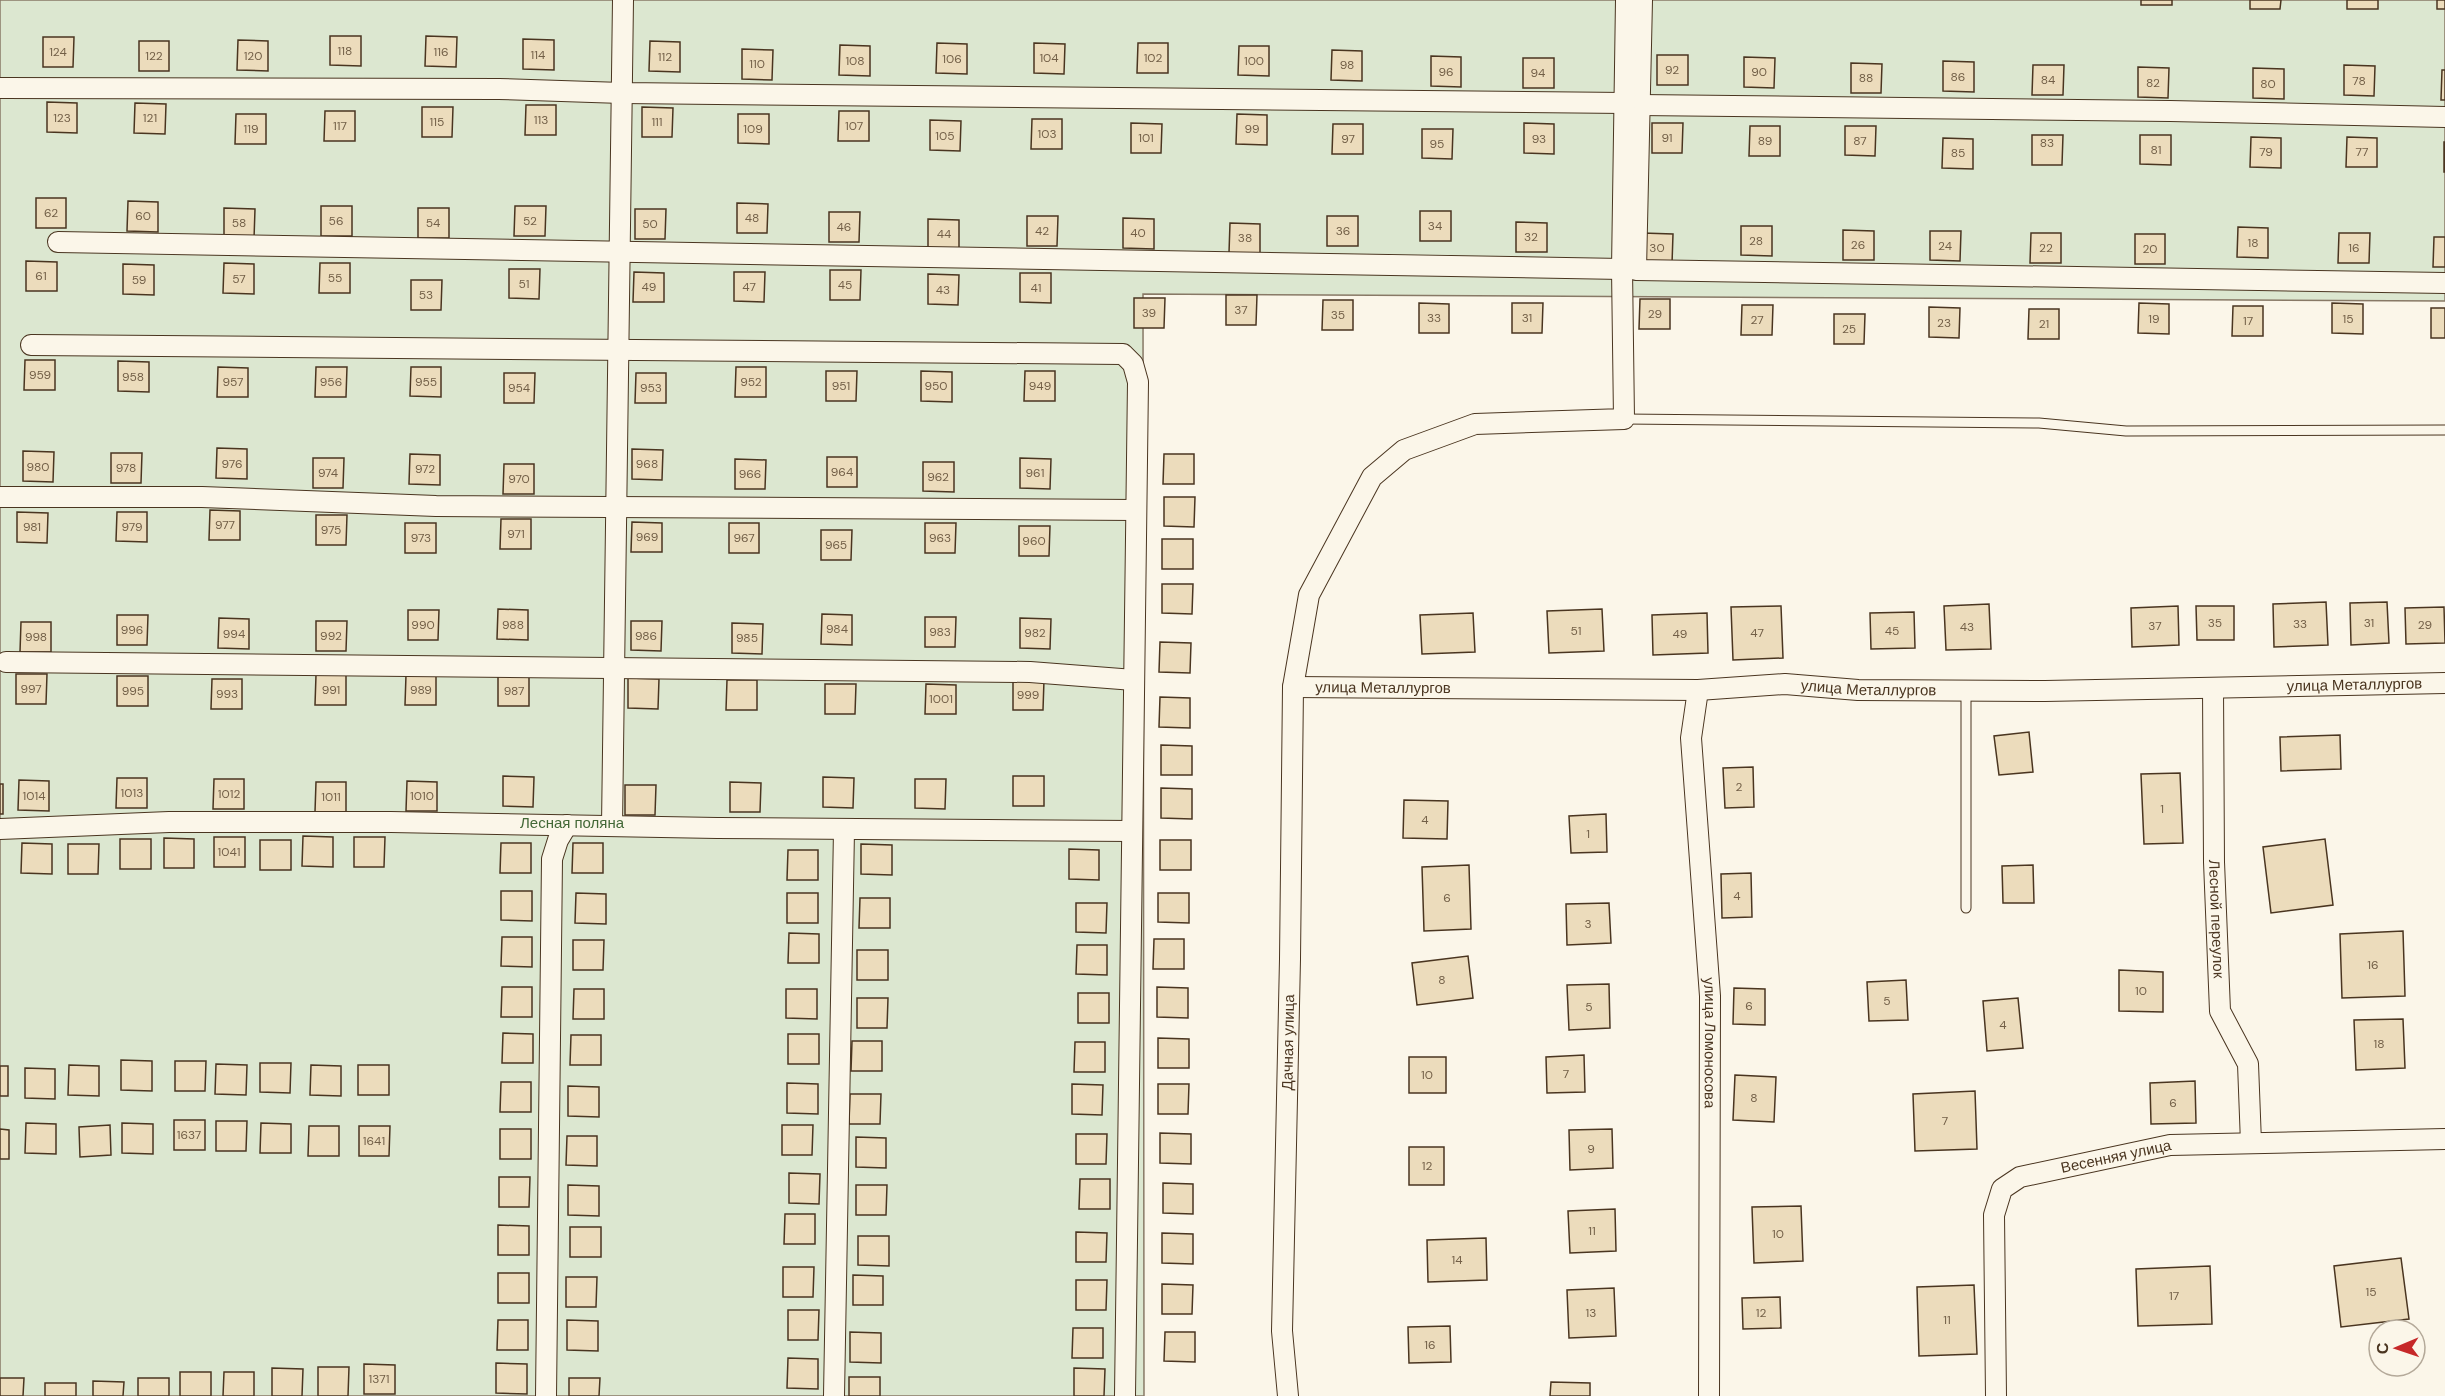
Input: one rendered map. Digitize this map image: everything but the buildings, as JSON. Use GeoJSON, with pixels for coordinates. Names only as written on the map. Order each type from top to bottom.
{"type":"FeatureCollection","features":[{"type":"Feature","properties":{"kind":"street"},"geometry":{"type":"LineString","coordinates":[[612,826],[623,0]]}},
{"type":"Feature","properties":{"kind":"street"},"geometry":{"type":"LineString","coordinates":[[1626,0],[1632,104],[1635,270],[2445,283]]}},
{"type":"Feature","properties":{"kind":"street"},"geometry":{"type":"LineString","coordinates":[[1624,419],[1622,269],[1632,104],[1642,0]]}},
{"type":"Feature","properties":{"kind":"street"},"geometry":{"type":"LineString","coordinates":[[0,87],[487,89],[622,93],[2170,111],[2445,117]]}},
{"type":"Feature","properties":{"kind":"street"},"geometry":{"type":"LineString","coordinates":[[58,242],[1622,269]]}},
{"type":"Feature","properties":{"kind":"street"},"geometry":{"type":"LineString","coordinates":[[31,345],[1123,354],[1133,364],[1138,382],[1125,1396]]}},
{"type":"Feature","properties":{"kind":"street","name":"Дачная улица"},"geometry":{"type":"LineString","coordinates":[[1288,1396],[1282,1331],[1293,687],[1309,595],[1372,477],[1404,450],[1475,424],[1624,419]]}},
{"type":"Feature","properties":{"kind":"street"},"geometry":{"type":"LineString","coordinates":[[0,497],[202,497],[436,506],[1136,510]]}},
{"type":"Feature","properties":{"kind":"street"},"geometry":{"type":"LineString","coordinates":[[6,662],[1030,672],[1134,681]]}},
{"type":"Feature","properties":{"kind":"street","name":"улица Металлургов"},"geometry":{"type":"LineString","coordinates":[[1293,687],[1698,690],[1785,684],[1858,690],[1966,691],[2445,683]]}},
{"type":"Feature","properties":{"kind":"street","name":"Лесной переулок"},"geometry":{"type":"LineString","coordinates":[[2213,688],[2214,862],[2220,1011],[2248,1064],[2251,1143]]}},
{"type":"Feature","properties":{"kind":"street","name":"улица Ломоносова"},"geometry":{"type":"LineString","coordinates":[[1698,690],[1691,738],[1710,996],[1709,1396]]}},
{"type":"Feature","properties":{"kind":"street"},"geometry":{"type":"LineString","coordinates":[[0,830],[169,822],[391,822],[844,830],[1132,831]]}},
{"type":"Feature","properties":{"kind":"street"},"geometry":{"type":"LineString","coordinates":[[546,1396],[552,859],[558,840],[567,825]]}},
{"type":"Feature","properties":{"kind":"street"},"geometry":{"type":"LineString","coordinates":[[834,1396],[844,830]]}},
{"type":"Feature","properties":{"kind":"street","name":"Весенняя улица"},"geometry":{"type":"LineString","coordinates":[[1996,1396],[1994,1215],[2002,1189],[2020,1177],[2170,1145],[2445,1138]]}},
{"type":"Feature","properties":{"kind":"lane"},"geometry":{"type":"LineString","coordinates":[[1624,419],[2039,423],[2126,431],[2445,430]]}},
{"type":"Feature","properties":{"kind":"lane"},"geometry":{"type":"LineString","coordinates":[[1966,691],[1966,908]]}},
{"type":"Feature","properties":{"kind":"green space","name":"Лесная поляна"},"geometry":{"type":"Polygon","coordinates":[[[0,0],[2445,0],[2445,301],[1143,294],[1144,1396],[0,1396],[0,0]]]}}]}
